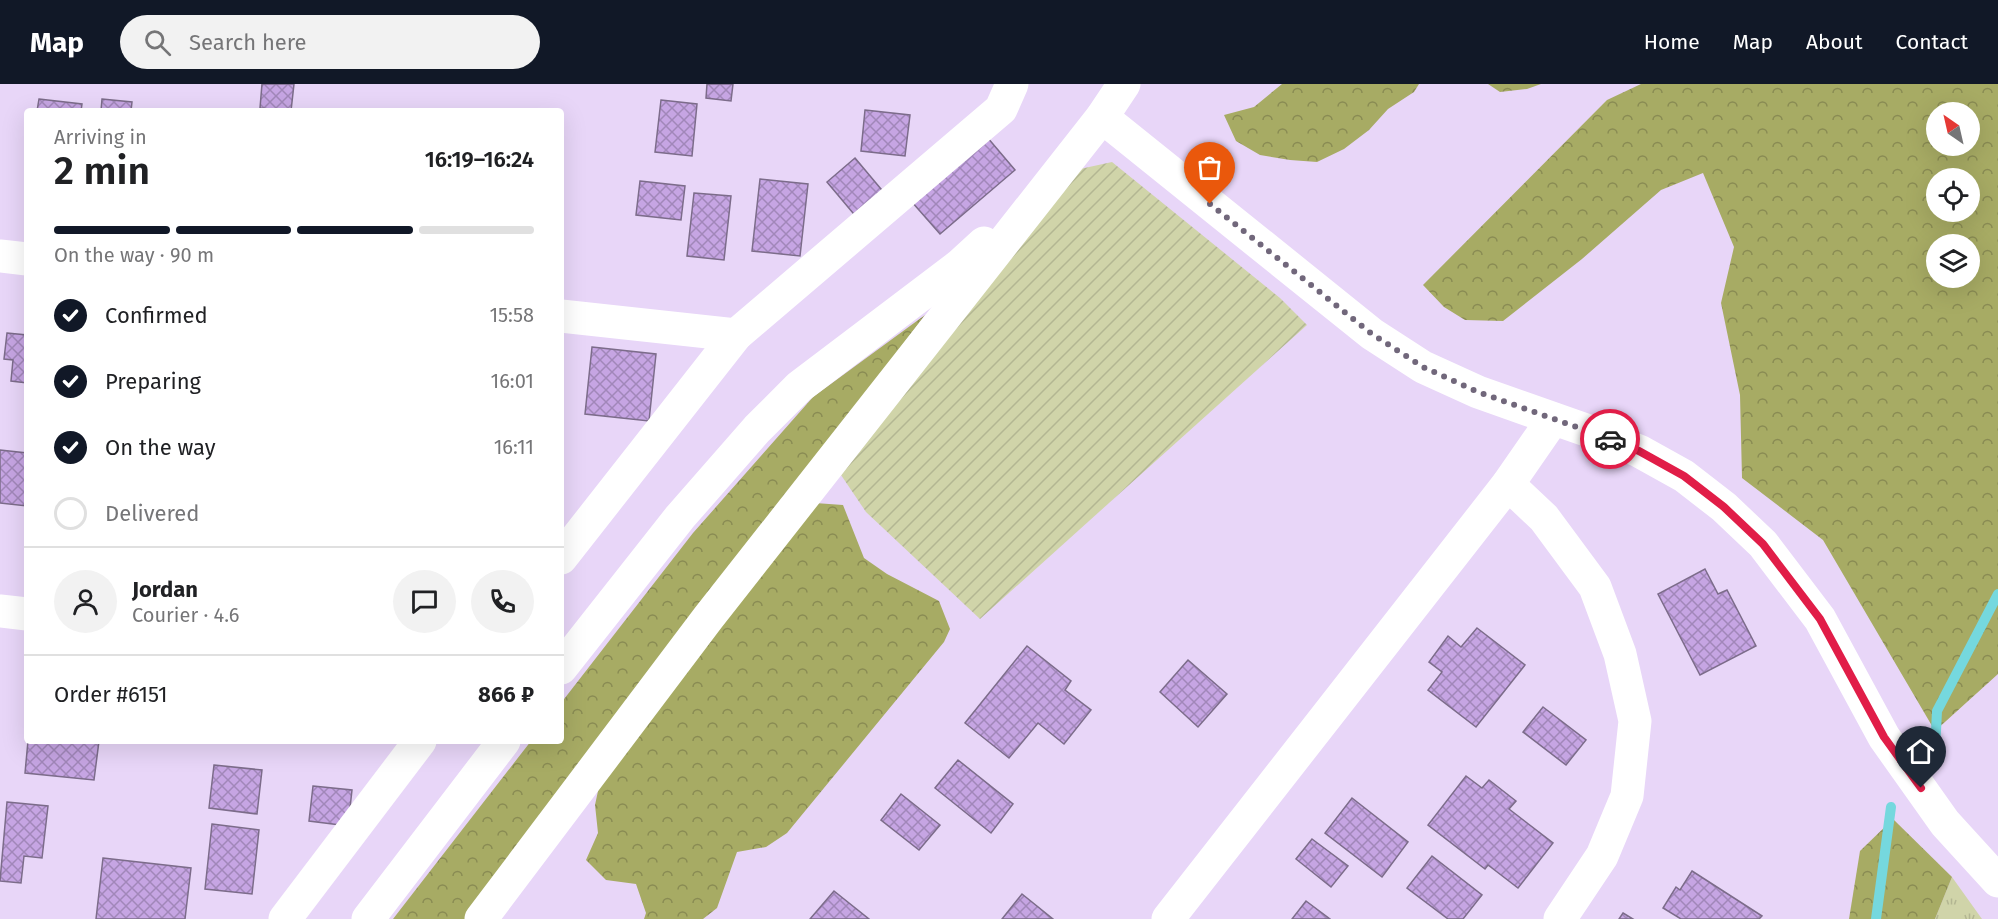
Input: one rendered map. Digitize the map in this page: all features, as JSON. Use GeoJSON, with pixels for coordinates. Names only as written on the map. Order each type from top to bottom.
{"type":"FeatureCollection","features":[{"type":"Feature","properties":{"kind":"street"},"geometry":{"type":"LineString","coordinates":[[564,554],[736,335],[1001,109],[1012,84]]}},
{"type":"Feature","properties":{"kind":"street"},"geometry":{"type":"LineString","coordinates":[[481,919],[708,618],[1102,117],[1124,84]]}},
{"type":"Feature","properties":{"kind":"street"},"geometry":{"type":"LineString","coordinates":[[1102,117],[1372,334],[1423,367],[1478,392],[1639,451],[1684,476],[1724,507],[1763,544],[1820,619],[1884,737],[1945,823],[1998,882]]}},
{"type":"Feature","properties":{"kind":"street"},"geometry":{"type":"LineString","coordinates":[[564,664],[680,517],[757,429],[799,387],[960,265],[1055,176]]}},
{"type":"Feature","properties":{"kind":"street"},"geometry":{"type":"LineString","coordinates":[[0,256],[24,259]]}},
{"type":"Feature","properties":{"kind":"street"},"geometry":{"type":"LineString","coordinates":[[564,316],[736,335]]}},
{"type":"Feature","properties":{"kind":"street"},"geometry":{"type":"LineString","coordinates":[[1168,919],[1508,484],[1553,419]]}},
{"type":"Feature","properties":{"kind":"street"},"geometry":{"type":"LineString","coordinates":[[1508,484],[1544,518],[1595,587],[1620,654],[1635,721],[1627,796],[1602,856],[1560,919]]}},
{"type":"Feature","properties":{"kind":"street"},"geometry":{"type":"LineString","coordinates":[[0,611],[24,614]]}},
{"type":"Feature","properties":{"kind":"street"},"geometry":{"type":"LineString","coordinates":[[285,919],[418,744]]}},
{"type":"Feature","properties":{"kind":"street"},"geometry":{"type":"LineString","coordinates":[[368,919],[502,744]]}},
{"type":"Feature","properties":{"kind":"green space"},"geometry":{"type":"Polygon","coordinates":[[[1282,84],[1419,84],[1414,92],[1388,109],[1369,130],[1344,149],[1317,162],[1260,155],[1236,141],[1224,115],[1254,107],[1282,84]]]}},
{"type":"Feature","properties":{"kind":"green space"},"geometry":{"type":"Polygon","coordinates":[[[1488,84],[1541,84],[1527,89],[1500,92],[1488,84]]]}},
{"type":"Feature","properties":{"kind":"green space"},"geometry":{"type":"Polygon","coordinates":[[[1641,84],[1998,84],[1998,674],[1935,731],[1823,540],[1742,478],[1740,395],[1721,303],[1734,247],[1703,173],[1661,190],[1582,259],[1503,321],[1465,320],[1444,307],[1423,285],[1607,100],[1641,84]]]}},
{"type":"Feature","properties":{"kind":"green space"},"geometry":{"type":"Polygon","coordinates":[[[1112,162],[1280,298],[1307,325],[980,619],[866,512],[841,475],[1080,169],[1112,162]]]}},
{"type":"Feature","properties":{"kind":"green space"},"geometry":{"type":"Polygon","coordinates":[[[925,315],[469,919],[393,919],[529,744],[564,744],[564,699],[693,533],[813,397],[925,315]]]}},
{"type":"Feature","properties":{"kind":"green space"},"geometry":{"type":"Polygon","coordinates":[[[815,503],[843,505],[864,558],[887,574],[939,601],[950,629],[944,642],[787,833],[766,847],[737,852],[717,908],[703,919],[644,919],[646,913],[636,884],[606,880],[586,860],[598,833],[595,805],[601,777],[815,503]]]}},
{"type":"Feature","properties":{"kind":"green space"},"geometry":{"type":"Polygon","coordinates":[[[1893,819],[1952,877],[1935,919],[1849,919],[1860,851],[1893,819]]]}},
{"type":"Feature","properties":{"kind":"green space"},"geometry":{"type":"Polygon","coordinates":[[[1952,877],[1982,919],[1935,919],[1952,877]]]}},
{"type":"Feature","properties":{"kind":"building"},"geometry":{"type":"Polygon","coordinates":[[[262,84],[294,84],[291,108],[260,108],[262,84]]]}},
{"type":"Feature","properties":{"kind":"building"},"geometry":{"type":"Polygon","coordinates":[[[707,84],[733,84],[731,101],[706,98],[707,84]]]}},
{"type":"Feature","properties":{"kind":"building"},"geometry":{"type":"Polygon","coordinates":[[[39,99],[82,104],[81,108],[38,108],[39,99]]]}},
{"type":"Feature","properties":{"kind":"building"},"geometry":{"type":"Polygon","coordinates":[[[102,99],[132,102],[131,108],[101,108],[102,99]]]}},
{"type":"Feature","properties":{"kind":"building"},"geometry":{"type":"Polygon","coordinates":[[[661,100],[697,104],[692,156],[655,152],[661,100]]]}},
{"type":"Feature","properties":{"kind":"building"},"geometry":{"type":"Polygon","coordinates":[[[865,110],[910,115],[905,156],[861,151],[865,110]]]}},
{"type":"Feature","properties":{"kind":"building"},"geometry":{"type":"Polygon","coordinates":[[[987,137],[1015,170],[940,234],[912,202],[987,137]]]}},
{"type":"Feature","properties":{"kind":"building"},"geometry":{"type":"Polygon","coordinates":[[[855,158],[886,195],[858,219],[827,182],[855,158]]]}},
{"type":"Feature","properties":{"kind":"building"},"geometry":{"type":"Polygon","coordinates":[[[760,179],[808,184],[800,256],[752,251],[760,179]]]}},
{"type":"Feature","properties":{"kind":"building"},"geometry":{"type":"Polygon","coordinates":[[[640,181],[685,186],[681,220],[636,215],[640,181]]]}},
{"type":"Feature","properties":{"kind":"building"},"geometry":{"type":"Polygon","coordinates":[[[694,193],[731,196],[724,260],[687,256],[694,193]]]}},
{"type":"Feature","properties":{"kind":"building"},"geometry":{"type":"Polygon","coordinates":[[[7,333],[24,335],[24,383],[11,381],[13,360],[4,359],[7,333]]]}},
{"type":"Feature","properties":{"kind":"building"},"geometry":{"type":"Polygon","coordinates":[[[592,347],[656,354],[649,421],[585,414],[592,347]]]}},
{"type":"Feature","properties":{"kind":"building"},"geometry":{"type":"Polygon","coordinates":[[[0,450],[24,453],[24,506],[0,503],[0,450]]]}},
{"type":"Feature","properties":{"kind":"building"},"geometry":{"type":"Polygon","coordinates":[[[1705,569],[1718,594],[1727,590],[1756,646],[1700,675],[1658,594],[1705,569]]]}},
{"type":"Feature","properties":{"kind":"building"},"geometry":{"type":"Polygon","coordinates":[[[1477,628],[1525,665],[1476,727],[1428,690],[1442,672],[1429,662],[1448,636],[1461,647],[1477,628]]]}},
{"type":"Feature","properties":{"kind":"building"},"geometry":{"type":"Polygon","coordinates":[[[1027,646],[1071,681],[1065,690],[1091,710],[1064,744],[1038,723],[1009,758],[965,723],[1027,646]]]}},
{"type":"Feature","properties":{"kind":"building"},"geometry":{"type":"Polygon","coordinates":[[[1188,660],[1227,694],[1198,727],[1160,692],[1188,660]]]}},
{"type":"Feature","properties":{"kind":"building"},"geometry":{"type":"Polygon","coordinates":[[[1543,707],[1586,740],[1566,765],[1523,732],[1543,707]]]}},
{"type":"Feature","properties":{"kind":"building"},"geometry":{"type":"Polygon","coordinates":[[[28,744],[99,744],[94,780],[25,773],[28,744]]]}},
{"type":"Feature","properties":{"kind":"building"},"geometry":{"type":"Polygon","coordinates":[[[958,760],[1013,804],[991,833],[935,788],[958,760]]]}},
{"type":"Feature","properties":{"kind":"building"},"geometry":{"type":"Polygon","coordinates":[[[214,765],[262,770],[257,814],[209,808],[214,765]]]}},
{"type":"Feature","properties":{"kind":"building"},"geometry":{"type":"Polygon","coordinates":[[[1466,776],[1482,788],[1489,780],[1516,801],[1509,809],[1553,843],[1518,888],[1488,865],[1485,869],[1428,825],[1466,776]]]}},
{"type":"Feature","properties":{"kind":"building"},"geometry":{"type":"Polygon","coordinates":[[[313,786],[352,790],[348,826],[309,821],[313,786]]]}},
{"type":"Feature","properties":{"kind":"building"},"geometry":{"type":"Polygon","coordinates":[[[901,794],[940,825],[919,850],[881,820],[901,794]]]}},
{"type":"Feature","properties":{"kind":"building"},"geometry":{"type":"Polygon","coordinates":[[[1352,798],[1408,842],[1382,877],[1325,833],[1352,798]]]}},
{"type":"Feature","properties":{"kind":"building"},"geometry":{"type":"Polygon","coordinates":[[[7,802],[48,806],[42,858],[24,856],[21,883],[0,881],[7,802]]]}},
{"type":"Feature","properties":{"kind":"building"},"geometry":{"type":"Polygon","coordinates":[[[212,824],[259,830],[252,894],[205,889],[212,824]]]}},
{"type":"Feature","properties":{"kind":"building"},"geometry":{"type":"Polygon","coordinates":[[[1312,839],[1348,866],[1331,887],[1296,859],[1312,839]]]}},
{"type":"Feature","properties":{"kind":"building"},"geometry":{"type":"Polygon","coordinates":[[[1432,856],[1482,895],[1463,919],[1448,919],[1407,888],[1432,856]]]}},
{"type":"Feature","properties":{"kind":"building"},"geometry":{"type":"Polygon","coordinates":[[[103,858],[191,868],[185,919],[96,919],[103,858]]]}},
{"type":"Feature","properties":{"kind":"building"},"geometry":{"type":"Polygon","coordinates":[[[1692,871],[1762,916],[1759,919],[1681,919],[1663,908],[1676,887],[1680,890],[1692,871]]]}},
{"type":"Feature","properties":{"kind":"building"},"geometry":{"type":"Polygon","coordinates":[[[834,891],[869,919],[810,919],[834,891]]]}},
{"type":"Feature","properties":{"kind":"building"},"geometry":{"type":"Polygon","coordinates":[[[1022,894],[1053,919],[1002,919],[1022,894]]]}},
{"type":"Feature","properties":{"kind":"building"},"geometry":{"type":"Polygon","coordinates":[[[1306,901],[1330,919],[1292,919],[1306,901]]]}},
{"type":"Feature","properties":{"kind":"building"},"geometry":{"type":"Polygon","coordinates":[[[1623,913],[1633,919],[1619,919],[1623,913]]]}},
{"type":"Feature","properties":{"kind":"waterway"},"geometry":{"type":"LineString","coordinates":[[1935,751],[1937,711],[1998,594]]}},
{"type":"Feature","properties":{"kind":"waterway"},"geometry":{"type":"LineString","coordinates":[[1876,919],[1891,807]]}},
{"type":"Feature","properties":{"kind":"way so far"},"geometry":{"type":"LineString","coordinates":[[1210,204],[1372,334],[1423,367],[1478,392],[1610,439]]}},
{"type":"Feature","properties":{"kind":"route"},"geometry":{"type":"LineString","coordinates":[[1610,439],[1639,451],[1684,476],[1724,507],[1763,544],[1820,619],[1884,737],[1921,788]]}}]}
